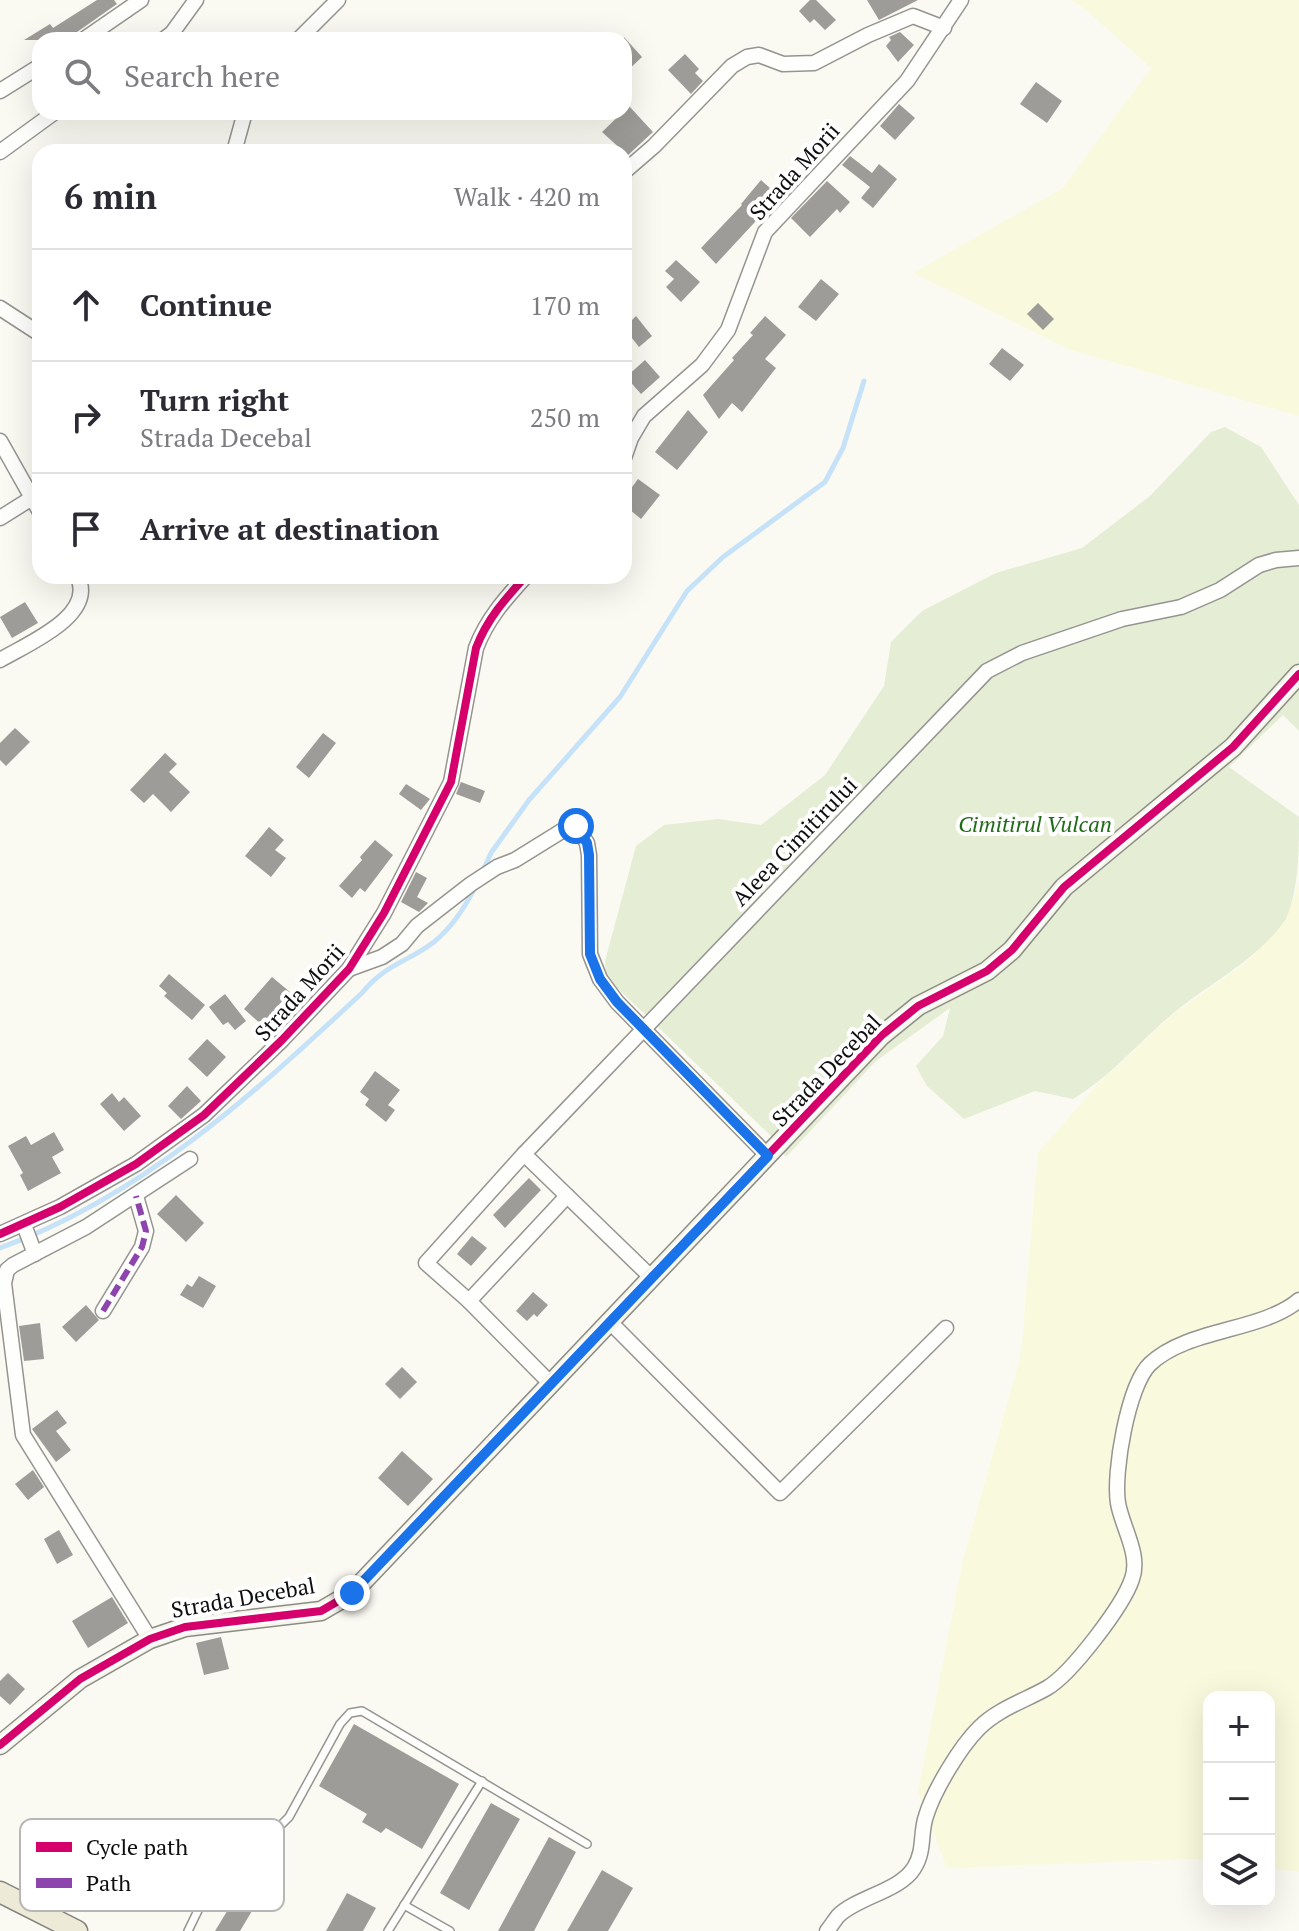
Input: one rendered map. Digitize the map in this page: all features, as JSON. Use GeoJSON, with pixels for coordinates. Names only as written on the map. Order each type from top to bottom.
{"type":"FeatureCollection","features":[{"type":"Feature","properties":{"kind":"main road"},"geometry":{"type":"LineString","coordinates":[[0,1892],[20,1902]]}},
{"type":"Feature","properties":{"kind":"main road"},"geometry":{"type":"LineString","coordinates":[[38,1911],[77,1931]]}},
{"type":"Feature","properties":{"kind":"street"},"geometry":{"type":"LineString","coordinates":[[95,32],[141,0]]}},
{"type":"Feature","properties":{"kind":"street"},"geometry":{"type":"LineString","coordinates":[[173,32],[196,0]]}},
{"type":"Feature","properties":{"kind":"street"},"geometry":{"type":"LineString","coordinates":[[306,32],[338,0]]}},
{"type":"Feature","properties":{"kind":"street","name":"Strada Morii"},"geometry":{"type":"LineString","coordinates":[[632,436],[644,416],[702,365],[728,330],[765,232],[907,81],[961,0]]}},
{"type":"Feature","properties":{"kind":"street"},"geometry":{"type":"LineString","coordinates":[[632,165],[732,66],[747,57],[759,55],[783,64],[814,63],[913,16],[944,28]]}},
{"type":"Feature","properties":{"kind":"street"},"geometry":{"type":"LineString","coordinates":[[0,91],[32,71]]}},
{"type":"Feature","properties":{"kind":"street"},"geometry":{"type":"LineString","coordinates":[[0,152],[44,120]]}},
{"type":"Feature","properties":{"kind":"street"},"geometry":{"type":"LineString","coordinates":[[236,144],[243,120]]}},
{"type":"Feature","properties":{"kind":"street"},"geometry":{"type":"LineString","coordinates":[[0,308],[32,329]]}},
{"type":"Feature","properties":{"kind":"street"},"geometry":{"type":"LineString","coordinates":[[0,441],[32,498],[0,518]]}},
{"type":"Feature","properties":{"kind":"street","name":"Aleea Cimitirului"},"geometry":{"type":"LineString","coordinates":[[469,1301],[426,1263],[524,1154],[959,701],[976,679],[1022,653],[1122,619],[1181,607],[1220,590],[1259,565],[1299,558]]}},
{"type":"Feature","properties":{"kind":"street"},"geometry":{"type":"LineString","coordinates":[[0,660],[60,625],[81,598],[81,584]]}},
{"type":"Feature","properties":{"kind":"street","name":"Strada Morii"},"geometry":{"type":"LineString","coordinates":[[0,1234],[29,1238],[204,1115],[282,1040],[349,969],[384,913],[451,782],[476,648],[484,627],[519,584]]}},
{"type":"Feature","properties":{"kind":"street","name":"Strada Decebal"},"geometry":{"type":"LineString","coordinates":[[0,1745],[80,1679],[150,1639],[185,1627],[321,1611],[352,1593],[881,1036],[918,1006],[987,971],[1012,950],[1064,887],[1233,747],[1299,674]]}},
{"type":"Feature","properties":{"kind":"street"},"geometry":{"type":"LineString","coordinates":[[349,969],[382,957],[402,944],[417,926],[471,884],[565,829],[576,826],[587,843],[589,855],[590,954],[594,968],[607,989],[644,1029],[768,1156]]}},
{"type":"Feature","properties":{"kind":"street"},"geometry":{"type":"LineString","coordinates":[[524,1154],[652,1278]]}},
{"type":"Feature","properties":{"kind":"street"},"geometry":{"type":"LineString","coordinates":[[150,1639],[23,1435],[4,1283],[7,1270],[29,1238],[86,1227],[190,1159]]}},
{"type":"Feature","properties":{"kind":"street"},"geometry":{"type":"LineString","coordinates":[[103,1311],[142,1247],[146,1231],[136,1196]]}},
{"type":"Feature","properties":{"kind":"street"},"geometry":{"type":"LineString","coordinates":[[550,1383],[469,1301],[567,1196]]}},
{"type":"Feature","properties":{"kind":"street"},"geometry":{"type":"LineString","coordinates":[[827,1931],[839,1915],[909,1875],[921,1853],[925,1818],[964,1745],[981,1726],[1062,1678],[1107,1621],[1132,1579],[1134,1561],[1115,1484],[1134,1391],[1142,1373],[1163,1354],[1196,1339],[1284,1310],[1299,1300]]}},
{"type":"Feature","properties":{"kind":"street"},"geometry":{"type":"LineString","coordinates":[[610,1322],[780,1493],[946,1328]]}},
{"type":"Feature","properties":{"kind":"lane"},"geometry":{"type":"LineString","coordinates":[[284,1822],[340,1724],[350,1713],[362,1711],[587,1844]]}},
{"type":"Feature","properties":{"kind":"lane"},"geometry":{"type":"LineString","coordinates":[[388,1931],[482,1781]]}},
{"type":"Feature","properties":{"kind":"lane"},"geometry":{"type":"LineString","coordinates":[[404,1905],[450,1931]]}},
{"type":"Feature","properties":{"kind":"lane"},"geometry":{"type":"LineString","coordinates":[[188,1931],[198,1911]]}},
{"type":"Feature","properties":{"kind":"green space"},"geometry":{"type":"Polygon","coordinates":[[[1071,0],[1299,0],[1299,416],[1071,350],[913,273],[1063,188],[1151,68],[1071,0]]]}},
{"type":"Feature","properties":{"kind":"green space","name":"Cimitirul Vulcan"},"geometry":{"type":"Polygon","coordinates":[[[1225,427],[1261,447],[1299,505],[1299,731],[1283,715],[1229,767],[1299,817],[1296,882],[1286,919],[1261,948],[1170,1016],[1111,1070],[1073,1099],[1035,1091],[964,1119],[927,1086],[916,1066],[943,1036],[950,1008],[876,1061],[786,1157],[770,1135],[606,977],[605,961],[636,846],[664,825],[718,819],[761,825],[825,775],[884,686],[891,642],[922,611],[996,573],[1082,548],[1150,496],[1211,432],[1225,427]]]}},
{"type":"Feature","properties":{"kind":"green space"},"geometry":{"type":"Polygon","coordinates":[[[1299,883],[1299,1872],[1275,1869],[1275,1691],[1203,1691],[1203,1860],[947,1868],[918,1792],[963,1560],[1021,1355],[1038,1153],[1097,1085],[1172,1015],[1247,962],[1287,917],[1299,883]]]}},
{"type":"Feature","properties":{"kind":"building"},"geometry":{"type":"Polygon","coordinates":[[[97,0],[114,0],[117,4],[77,32],[37,32],[50,24],[53,28],[97,0]]]}},
{"type":"Feature","properties":{"kind":"building"},"geometry":{"type":"Polygon","coordinates":[[[810,0],[816,0],[836,20],[825,30],[814,19],[810,23],[799,11],[810,0]]]}},
{"type":"Feature","properties":{"kind":"building"},"geometry":{"type":"Polygon","coordinates":[[[867,0],[918,0],[879,20],[867,0]]]}},
{"type":"Feature","properties":{"kind":"building"},"geometry":{"type":"Polygon","coordinates":[[[900,32],[914,45],[898,62],[886,46],[891,40],[889,37],[900,32]]]}},
{"type":"Feature","properties":{"kind":"building"},"geometry":{"type":"Polygon","coordinates":[[[632,46],[642,57],[632,66],[632,46]]]}},
{"type":"Feature","properties":{"kind":"building"},"geometry":{"type":"Polygon","coordinates":[[[685,54],[699,69],[695,73],[703,81],[691,94],[668,70],[685,54]]]}},
{"type":"Feature","properties":{"kind":"building"},"geometry":{"type":"Polygon","coordinates":[[[1036,82],[1062,101],[1047,123],[1020,104],[1036,82]]]}},
{"type":"Feature","properties":{"kind":"building"},"geometry":{"type":"Polygon","coordinates":[[[899,104],[915,118],[895,140],[880,126],[899,104]]]}},
{"type":"Feature","properties":{"kind":"building"},"geometry":{"type":"Polygon","coordinates":[[[632,109],[653,132],[632,151],[632,144],[615,144],[602,132],[614,120],[632,120],[632,109]]]}},
{"type":"Feature","properties":{"kind":"building"},"geometry":{"type":"Polygon","coordinates":[[[850,156],[872,173],[879,164],[897,179],[873,208],[861,198],[870,187],[842,165],[850,156]]]}},
{"type":"Feature","properties":{"kind":"building"},"geometry":{"type":"Polygon","coordinates":[[[761,180],[779,196],[716,264],[701,248],[761,180]]]}},
{"type":"Feature","properties":{"kind":"building"},"geometry":{"type":"Polygon","coordinates":[[[827,181],[850,202],[840,213],[837,209],[810,237],[791,218],[827,181]]]}},
{"type":"Feature","properties":{"kind":"building"},"geometry":{"type":"Polygon","coordinates":[[[676,260],[700,282],[681,302],[666,287],[674,279],[665,271],[676,260]]]}},
{"type":"Feature","properties":{"kind":"building"},"geometry":{"type":"Polygon","coordinates":[[[821,279],[839,294],[816,321],[798,307],[821,279]]]}},
{"type":"Feature","properties":{"kind":"building"},"geometry":{"type":"Polygon","coordinates":[[[1038,303],[1054,319],[1043,330],[1027,314],[1038,303]]]}},
{"type":"Feature","properties":{"kind":"building"},"geometry":{"type":"Polygon","coordinates":[[[636,316],[652,336],[639,347],[632,338],[632,320],[636,316]]]}},
{"type":"Feature","properties":{"kind":"building"},"geometry":{"type":"Polygon","coordinates":[[[765,316],[786,335],[765,359],[776,368],[742,412],[732,403],[719,419],[703,395],[734,360],[732,358],[765,316]]]}},
{"type":"Feature","properties":{"kind":"building"},"geometry":{"type":"Polygon","coordinates":[[[1002,348],[1024,365],[1010,381],[989,364],[1002,348]]]}},
{"type":"Feature","properties":{"kind":"building"},"geometry":{"type":"Polygon","coordinates":[[[645,360],[660,377],[641,394],[632,384],[632,372],[645,360]]]}},
{"type":"Feature","properties":{"kind":"building"},"geometry":{"type":"Polygon","coordinates":[[[688,410],[708,432],[677,470],[655,452],[688,410]]]}},
{"type":"Feature","properties":{"kind":"building"},"geometry":{"type":"Polygon","coordinates":[[[638,479],[660,495],[641,519],[632,512],[632,487],[638,479]]]}},
{"type":"Feature","properties":{"kind":"building"},"geometry":{"type":"Polygon","coordinates":[[[25,602],[38,623],[12,638],[0,617],[25,602]]]}},
{"type":"Feature","properties":{"kind":"building"},"geometry":{"type":"Polygon","coordinates":[[[15,728],[30,742],[6,766],[0,760],[0,743],[15,728]]]}},
{"type":"Feature","properties":{"kind":"building"},"geometry":{"type":"Polygon","coordinates":[[[323,733],[336,743],[309,778],[296,767],[323,733]]]}},
{"type":"Feature","properties":{"kind":"building"},"geometry":{"type":"Polygon","coordinates":[[[165,753],[177,764],[169,772],[190,792],[171,812],[153,794],[144,803],[130,790],[165,753]]]}},
{"type":"Feature","properties":{"kind":"building"},"geometry":{"type":"Polygon","coordinates":[[[461,782],[485,791],[480,803],[456,794],[461,782]]]}},
{"type":"Feature","properties":{"kind":"building"},"geometry":{"type":"Polygon","coordinates":[[[406,784],[430,799],[421,810],[399,794],[406,784]]]}},
{"type":"Feature","properties":{"kind":"building"},"geometry":{"type":"Polygon","coordinates":[[[269,827],[284,840],[275,850],[286,858],[271,877],[245,856],[269,827]]]}},
{"type":"Feature","properties":{"kind":"building"},"geometry":{"type":"Polygon","coordinates":[[[375,840],[393,855],[365,892],[360,888],[352,898],[339,886],[375,840]]]}},
{"type":"Feature","properties":{"kind":"building"},"geometry":{"type":"Polygon","coordinates":[[[416,872],[427,878],[417,897],[428,903],[419,912],[401,902],[416,872]]]}},
{"type":"Feature","properties":{"kind":"building"},"geometry":{"type":"Polygon","coordinates":[[[169,974],[205,1005],[192,1020],[164,996],[167,993],[159,986],[169,974]]]}},
{"type":"Feature","properties":{"kind":"building"},"geometry":{"type":"Polygon","coordinates":[[[272,977],[290,992],[278,1006],[288,1015],[272,1034],[244,1009],[272,977]]]}},
{"type":"Feature","properties":{"kind":"building"},"geometry":{"type":"Polygon","coordinates":[[[225,994],[246,1021],[235,1030],[228,1022],[223,1025],[209,1007],[225,994]]]}},
{"type":"Feature","properties":{"kind":"building"},"geometry":{"type":"Polygon","coordinates":[[[207,1039],[226,1057],[207,1077],[188,1059],[207,1039]]]}},
{"type":"Feature","properties":{"kind":"building"},"geometry":{"type":"Polygon","coordinates":[[[375,1071],[400,1090],[388,1105],[395,1110],[386,1122],[365,1105],[369,1099],[360,1092],[375,1071]]]}},
{"type":"Feature","properties":{"kind":"building"},"geometry":{"type":"Polygon","coordinates":[[[187,1086],[201,1101],[181,1119],[168,1106],[187,1086]]]}},
{"type":"Feature","properties":{"kind":"building"},"geometry":{"type":"Polygon","coordinates":[[[112,1093],[119,1102],[124,1097],[141,1116],[124,1131],[100,1104],[112,1093]]]}},
{"type":"Feature","properties":{"kind":"building"},"geometry":{"type":"Polygon","coordinates":[[[54,1132],[64,1150],[52,1157],[61,1173],[28,1191],[20,1175],[23,1173],[8,1146],[26,1136],[31,1145],[54,1132]]]}},
{"type":"Feature","properties":{"kind":"building"},"geometry":{"type":"Polygon","coordinates":[[[529,1178],[541,1190],[505,1228],[493,1215],[529,1178]]]}},
{"type":"Feature","properties":{"kind":"building"},"geometry":{"type":"Polygon","coordinates":[[[176,1195],[204,1223],[186,1242],[157,1214],[176,1195]]]}},
{"type":"Feature","properties":{"kind":"building"},"geometry":{"type":"Polygon","coordinates":[[[472,1236],[487,1248],[471,1266],[457,1254],[472,1236]]]}},
{"type":"Feature","properties":{"kind":"building"},"geometry":{"type":"Polygon","coordinates":[[[199,1276],[216,1286],[203,1308],[180,1295],[187,1284],[192,1287],[199,1276]]]}},
{"type":"Feature","properties":{"kind":"building"},"geometry":{"type":"Polygon","coordinates":[[[533,1292],[548,1305],[537,1317],[534,1314],[527,1321],[516,1311],[533,1292]]]}},
{"type":"Feature","properties":{"kind":"building"},"geometry":{"type":"Polygon","coordinates":[[[86,1305],[99,1320],[76,1342],[62,1327],[86,1305]]]}},
{"type":"Feature","properties":{"kind":"building"},"geometry":{"type":"Polygon","coordinates":[[[40,1323],[44,1359],[24,1361],[19,1326],[40,1323]]]}},
{"type":"Feature","properties":{"kind":"building"},"geometry":{"type":"Polygon","coordinates":[[[402,1367],[417,1382],[400,1399],[385,1384],[402,1367]]]}},
{"type":"Feature","properties":{"kind":"building"},"geometry":{"type":"Polygon","coordinates":[[[57,1410],[67,1423],[56,1431],[71,1450],[56,1462],[32,1429],[57,1410]]]}},
{"type":"Feature","properties":{"kind":"building"},"geometry":{"type":"Polygon","coordinates":[[[402,1451],[433,1479],[408,1506],[378,1478],[402,1451]]]}},
{"type":"Feature","properties":{"kind":"building"},"geometry":{"type":"Polygon","coordinates":[[[33,1470],[44,1487],[28,1500],[15,1484],[33,1470]]]}},
{"type":"Feature","properties":{"kind":"building"},"geometry":{"type":"Polygon","coordinates":[[[59,1530],[73,1555],[57,1564],[44,1539],[59,1530]]]}},
{"type":"Feature","properties":{"kind":"building"},"geometry":{"type":"Polygon","coordinates":[[[112,1597],[128,1623],[88,1648],[72,1621],[112,1597]]]}},
{"type":"Feature","properties":{"kind":"building"},"geometry":{"type":"Polygon","coordinates":[[[221,1637],[229,1669],[204,1675],[196,1643],[221,1637]]]}},
{"type":"Feature","properties":{"kind":"building"},"geometry":{"type":"Polygon","coordinates":[[[8,1673],[25,1689],[10,1705],[0,1696],[0,1681],[8,1673]]]}},
{"type":"Feature","properties":{"kind":"building"},"geometry":{"type":"Polygon","coordinates":[[[354,1724],[459,1784],[422,1849],[386,1828],[381,1833],[362,1822],[367,1814],[319,1786],[354,1724]]]}},
{"type":"Feature","properties":{"kind":"building"},"geometry":{"type":"Polygon","coordinates":[[[491,1803],[520,1819],[469,1910],[440,1893],[491,1803]]]}},
{"type":"Feature","properties":{"kind":"building"},"geometry":{"type":"Polygon","coordinates":[[[549,1837],[576,1852],[534,1931],[498,1931],[549,1837]]]}},
{"type":"Feature","properties":{"kind":"building"},"geometry":{"type":"Polygon","coordinates":[[[602,1870],[633,1888],[608,1931],[567,1931],[602,1870]]]}},
{"type":"Feature","properties":{"kind":"building"},"geometry":{"type":"Polygon","coordinates":[[[347,1893],[376,1908],[363,1931],[326,1931],[347,1893]]]}},
{"type":"Feature","properties":{"kind":"building"},"geometry":{"type":"Polygon","coordinates":[[[227,1911],[252,1911],[240,1931],[215,1931],[227,1911]]]}},
{"type":"Feature","properties":{"kind":"waterway"},"geometry":{"type":"LineString","coordinates":[[482,873],[491,853],[529,800],[620,697],[687,591],[723,557],[825,482],[843,448],[864,381]]}},
{"type":"Feature","properties":{"kind":"waterway"},"geometry":{"type":"LineString","coordinates":[[0,1248],[101,1201],[193,1139],[279,1069],[379,976],[441,936],[458,916],[476,885]]}},
{"type":"Feature","properties":{"kind":"marked path"},"geometry":{"type":"LineString","coordinates":[[103,1311],[142,1247],[146,1231],[136,1196]]}},
{"type":"Feature","properties":{"kind":"cycle path"},"geometry":{"type":"LineString","coordinates":[[0,1234],[60,1207],[136,1164],[204,1115],[282,1040],[349,969],[384,913],[451,782],[476,648],[497,610],[519,584]]}},
{"type":"Feature","properties":{"kind":"cycle path"},"geometry":{"type":"LineString","coordinates":[[0,1745],[80,1679],[150,1639],[185,1627],[321,1611],[352,1593],[881,1036],[918,1006],[987,971],[1012,950],[1064,887],[1233,747],[1299,674]]}},
{"type":"Feature","properties":{"kind":"route"},"geometry":{"type":"LineString","coordinates":[[352,1593],[768,1156],[617,1002],[600,979],[590,954],[589,855],[587,843],[576,826]]}}]}
